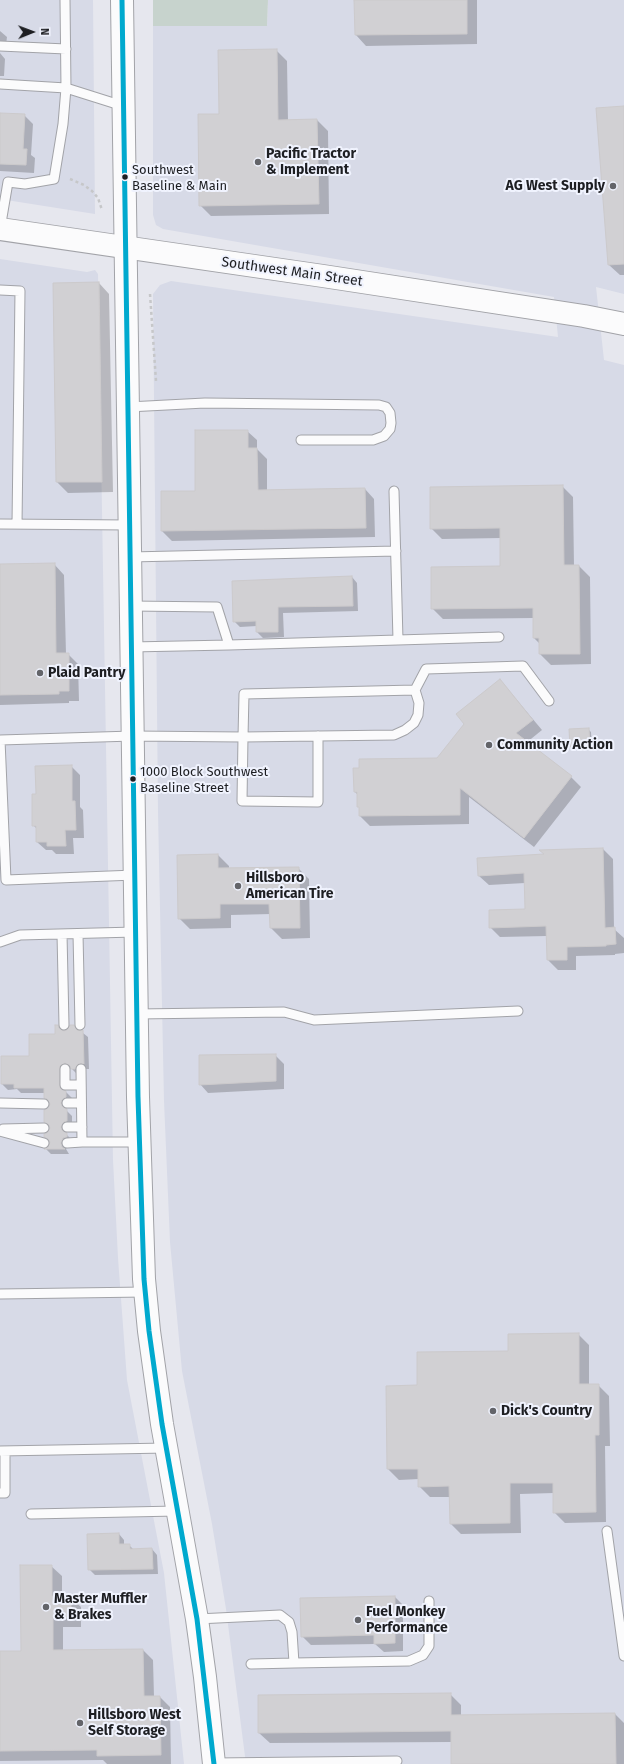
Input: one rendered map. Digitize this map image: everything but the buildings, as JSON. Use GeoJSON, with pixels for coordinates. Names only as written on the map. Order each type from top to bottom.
{"type":"FeatureCollection","features":[{"type":"Feature","properties":{"kind":"main road"},"geometry":{"type":"LineString","coordinates":[[122,0],[135,932],[139,1142],[145,1292],[149,1331],[167,1448],[197,1619],[214,1764]]}},
{"type":"Feature","properties":{"kind":"main road","name":"Southwest Main Street"},"geometry":{"type":"LineString","coordinates":[[0,229],[331,277],[584,316],[624,324]]}},
{"type":"Feature","properties":{"kind":"lane"},"geometry":{"type":"LineString","coordinates":[[0,229],[8,182],[25,184],[54,179],[63,124],[66,88],[66,0]]}},
{"type":"Feature","properties":{"kind":"lane"},"geometry":{"type":"LineString","coordinates":[[0,46],[66,49]]}},
{"type":"Feature","properties":{"kind":"lane"},"geometry":{"type":"LineString","coordinates":[[0,84],[66,88],[124,106]]}},
{"type":"Feature","properties":{"kind":"lane"},"geometry":{"type":"LineString","coordinates":[[0,290],[20,291],[17,524]]}},
{"type":"Feature","properties":{"kind":"lane"},"geometry":{"type":"LineString","coordinates":[[128,407],[205,404],[380,405],[386,407],[390,413],[392,423],[390,429],[384,436],[373,440],[301,440]]}},
{"type":"Feature","properties":{"kind":"lane"},"geometry":{"type":"LineString","coordinates":[[394,491],[398,640]]}},
{"type":"Feature","properties":{"kind":"lane"},"geometry":{"type":"LineString","coordinates":[[0,524],[130,525]]}},
{"type":"Feature","properties":{"kind":"lane"},"geometry":{"type":"LineString","coordinates":[[130,557],[396,551]]}},
{"type":"Feature","properties":{"kind":"lane"},"geometry":{"type":"LineString","coordinates":[[131,606],[218,607],[229,645]]}},
{"type":"Feature","properties":{"kind":"lane"},"geometry":{"type":"LineString","coordinates":[[131,647],[499,637]]}},
{"type":"Feature","properties":{"kind":"lane"},"geometry":{"type":"LineString","coordinates":[[414,690],[426,669],[523,666],[550,701]]}},
{"type":"Feature","properties":{"kind":"lane"},"geometry":{"type":"LineString","coordinates":[[135,875],[6,880],[2,844],[0,740],[133,736],[394,735],[405,730],[414,723],[418,715],[419,703],[414,690]]}},
{"type":"Feature","properties":{"kind":"lane"},"geometry":{"type":"LineString","coordinates":[[318,736],[318,802],[242,801],[244,694],[414,690]]}},
{"type":"Feature","properties":{"kind":"lane"},"geometry":{"type":"LineString","coordinates":[[0,942],[20,935],[135,932]]}},
{"type":"Feature","properties":{"kind":"lane"},"geometry":{"type":"LineString","coordinates":[[62,934],[64,1025]]}},
{"type":"Feature","properties":{"kind":"lane"},"geometry":{"type":"LineString","coordinates":[[78,934],[80,1025]]}},
{"type":"Feature","properties":{"kind":"lane"},"geometry":{"type":"LineString","coordinates":[[137,1014],[284,1012],[314,1020],[518,1011]]}},
{"type":"Feature","properties":{"kind":"lane"},"geometry":{"type":"LineString","coordinates":[[65,1069],[65,1085],[81,1085]]}},
{"type":"Feature","properties":{"kind":"lane"},"geometry":{"type":"LineString","coordinates":[[81,1069],[82,1142]]}},
{"type":"Feature","properties":{"kind":"lane"},"geometry":{"type":"LineString","coordinates":[[0,1103],[44,1104]]}},
{"type":"Feature","properties":{"kind":"lane"},"geometry":{"type":"LineString","coordinates":[[67,1103],[82,1103]]}},
{"type":"Feature","properties":{"kind":"lane"},"geometry":{"type":"LineString","coordinates":[[67,1127],[82,1127]]}},
{"type":"Feature","properties":{"kind":"lane"},"geometry":{"type":"LineString","coordinates":[[0,1130],[44,1128]]}},
{"type":"Feature","properties":{"kind":"lane"},"geometry":{"type":"LineString","coordinates":[[0,1130],[44,1143]]}},
{"type":"Feature","properties":{"kind":"lane"},"geometry":{"type":"LineString","coordinates":[[67,1143],[139,1142]]}},
{"type":"Feature","properties":{"kind":"lane"},"geometry":{"type":"LineString","coordinates":[[0,1294],[145,1292]]}},
{"type":"Feature","properties":{"kind":"lane"},"geometry":{"type":"LineString","coordinates":[[0,1494],[6,1493],[2,1451],[167,1448]]}},
{"type":"Feature","properties":{"kind":"lane"},"geometry":{"type":"LineString","coordinates":[[31,1514],[178,1510]]}},
{"type":"Feature","properties":{"kind":"lane"},"geometry":{"type":"LineString","coordinates":[[607,1531],[624,1656]]}},
{"type":"Feature","properties":{"kind":"lane"},"geometry":{"type":"LineString","coordinates":[[252,1664],[409,1661],[423,1655],[429,1646],[429,1601]]}},
{"type":"Feature","properties":{"kind":"lane"},"geometry":{"type":"LineString","coordinates":[[197,1619],[280,1615],[289,1622],[292,1632],[294,1663]]}},
{"type":"Feature","properties":{"kind":"lane"},"geometry":{"type":"LineString","coordinates":[[214,1764],[398,1761]]}},
{"type":"Feature","properties":{"kind":"path"},"geometry":{"type":"LineString","coordinates":[[55,172],[84,185],[92,191],[98,198],[102,210]]}},
{"type":"Feature","properties":{"kind":"path"},"geometry":{"type":"LineString","coordinates":[[150,290],[156,381]]}},
{"type":"Feature","properties":{"kind":"shaded area"},"geometry":{"type":"Polygon","coordinates":[[[0,0],[93,0],[95,214],[0,199],[0,0]]]}},
{"type":"Feature","properties":{"kind":"shaded area"},"geometry":{"type":"Polygon","coordinates":[[[153,0],[268,0],[267,26],[153,26],[153,0]]]}},
{"type":"Feature","properties":{"kind":"shaded area"},"geometry":{"type":"Polygon","coordinates":[[[268,0],[624,0],[624,294],[596,287],[604,360],[624,365],[624,1764],[246,1764],[226,1609],[212,1524],[182,1371],[170,1242],[164,1101],[158,812],[153,294],[160,285],[171,281],[558,337],[554,297],[163,229],[156,225],[153,215],[153,26],[267,26],[268,0]]]}},
{"type":"Feature","properties":{"kind":"shaded area"},"geometry":{"type":"Polygon","coordinates":[[[0,259],[87,272],[95,270],[98,274],[113,1160],[118,1258],[127,1380],[164,1573],[184,1764],[0,1764],[0,259]]]}},
{"type":"Feature","properties":{"kind":"transit line"},"geometry":{"type":"LineString","coordinates":[[122,0],[138,1097],[144,1279],[149,1331],[162,1424],[197,1619],[214,1764]]}},
{"type":"Feature","properties":{"kind":"place","name":"Pacific Tractor & Implement"},"geometry":{"type":"Point","coordinates":[258,162]}},
{"type":"Feature","properties":{"kind":"place","name":"Southwest Baseline & Main"},"geometry":{"type":"Point","coordinates":[125,177]}},
{"type":"Feature","properties":{"kind":"place","name":"AG West Supply"},"geometry":{"type":"Point","coordinates":[613,186]}},
{"type":"Feature","properties":{"kind":"place","name":"Plaid Pantry"},"geometry":{"type":"Point","coordinates":[40,673]}},
{"type":"Feature","properties":{"kind":"place","name":"Community Action"},"geometry":{"type":"Point","coordinates":[489,745]}},
{"type":"Feature","properties":{"kind":"place","name":"1000 Block Southwest Baseline Street"},"geometry":{"type":"Point","coordinates":[133,779]}},
{"type":"Feature","properties":{"kind":"place","name":"Hillsboro American Tire"},"geometry":{"type":"Point","coordinates":[238,886]}},
{"type":"Feature","properties":{"kind":"place","name":"Dick's Country"},"geometry":{"type":"Point","coordinates":[493,1411]}},
{"type":"Feature","properties":{"kind":"place","name":"Master Muffler & Brakes"},"geometry":{"type":"Point","coordinates":[46,1607]}},
{"type":"Feature","properties":{"kind":"place","name":"Fuel Monkey Performance"},"geometry":{"type":"Point","coordinates":[358,1620]}},
{"type":"Feature","properties":{"kind":"place","name":"Hillsboro West Self Storage"},"geometry":{"type":"Point","coordinates":[80,1723]}}]}
